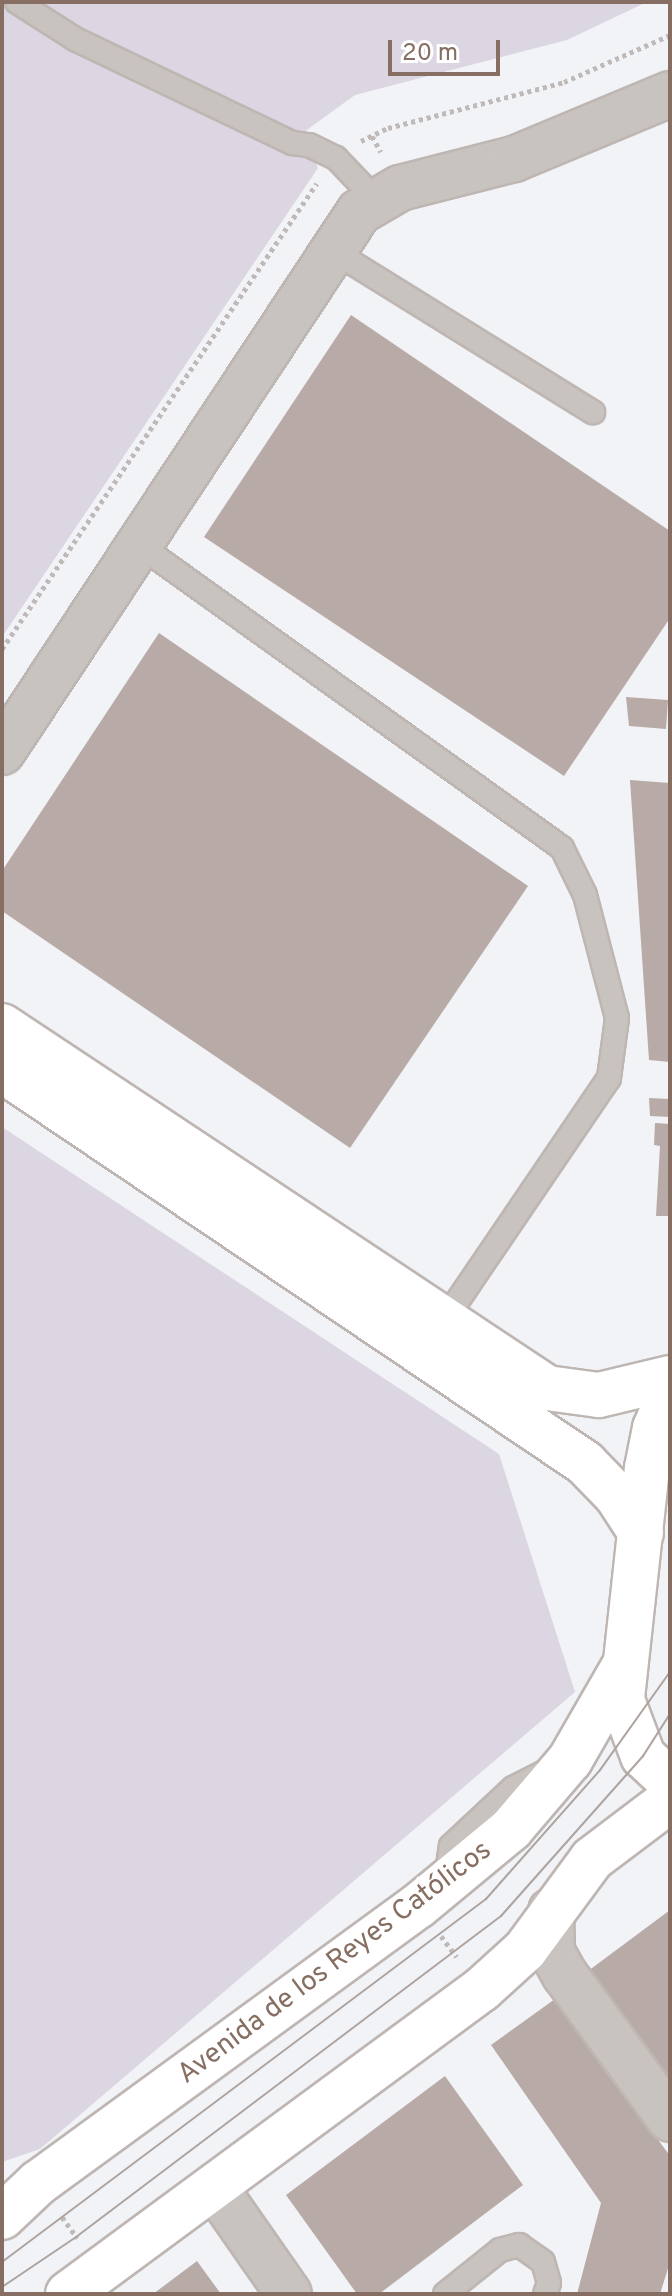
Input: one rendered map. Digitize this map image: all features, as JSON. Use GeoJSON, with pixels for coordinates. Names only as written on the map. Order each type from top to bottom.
{"type":"FeatureCollection","features":[{"type":"Feature","properties":{"kind":"main road"},"geometry":{"type":"LineString","coordinates":[[2,1026],[443,1322],[547,1388],[599,1395],[670,1378]]}},
{"type":"Feature","properties":{"kind":"main road"},"geometry":{"type":"LineString","coordinates":[[2,1070],[585,1463],[617,1496],[641,1533]]}},
{"type":"Feature","properties":{"kind":"main road"},"geometry":{"type":"LineString","coordinates":[[670,1393],[655,1428],[623,1668],[622,1700],[630,1731],[643,1756],[670,1781]]}},
{"type":"Feature","properties":{"kind":"main road","name":"Avenida de los Reyes Católicos"},"geometry":{"type":"LineString","coordinates":[[17,2198],[432,1895],[511,1829],[570,1760],[623,1668]]}},
{"type":"Feature","properties":{"kind":"main road"},"geometry":{"type":"LineString","coordinates":[[84,2282],[482,1989],[525,1950],[551,1911],[608,1844],[670,1800]]}},
{"type":"Feature","properties":{"kind":"street"},"geometry":{"type":"LineString","coordinates":[[2,752],[359,212],[400,188],[514,159],[670,94]]}},
{"type":"Feature","properties":{"kind":"street"},"geometry":{"type":"LineString","coordinates":[[551,1911],[552,1952],[565,1975],[670,2119]]}},
{"type":"Feature","properties":{"kind":"street"},"geometry":{"type":"LineString","coordinates":[[215,2188],[289,2294]]}},
{"type":"Feature","properties":{"kind":"lane"},"geometry":{"type":"LineString","coordinates":[[17,2],[89,45],[292,143],[336,158],[376,200]]}},
{"type":"Feature","properties":{"kind":"lane"},"geometry":{"type":"LineString","coordinates":[[333,251],[593,412]]}},
{"type":"Feature","properties":{"kind":"lane"},"geometry":{"type":"LineString","coordinates":[[139,545],[562,848],[585,895],[617,1018],[609,1078],[443,1322]]}},
{"type":"Feature","properties":{"kind":"lane"},"geometry":{"type":"LineString","coordinates":[[445,2294],[500,2250],[519,2245],[543,2262],[549,2283],[545,2294]]}},
{"type":"Feature","properties":{"kind":"path"},"geometry":{"type":"LineString","coordinates":[[432,1895],[482,1989]]}},
{"type":"Feature","properties":{"kind":"path"},"geometry":{"type":"LineString","coordinates":[[17,2198],[84,2282]]}},
{"type":"Feature","properties":{"kind":"shaded area"},"geometry":{"type":"Polygon","coordinates":[[[2,2],[647,2],[567,40],[355,95],[304,132],[318,168],[2,637],[2,2]]]}},
{"type":"Feature","properties":{"kind":"shaded area"},"geometry":{"type":"Polygon","coordinates":[[[2,1127],[499,1454],[575,1692],[40,2149],[2,2162],[2,1127]]]}},
{"type":"Feature","properties":{"kind":"building"},"geometry":{"type":"Polygon","coordinates":[[[351,315],[670,531],[670,618],[564,776],[204,537],[351,315]]]}},
{"type":"Feature","properties":{"kind":"building"},"geometry":{"type":"Polygon","coordinates":[[[159,633],[528,886],[350,1148],[2,911],[2,871],[159,633]]]}},
{"type":"Feature","properties":{"kind":"building"},"geometry":{"type":"Polygon","coordinates":[[[626,697],[668,700],[666,729],[629,726],[626,697]]]}},
{"type":"Feature","properties":{"kind":"building"},"geometry":{"type":"Polygon","coordinates":[[[630,780],[670,783],[670,1062],[649,1060],[630,780]]]}},
{"type":"Feature","properties":{"kind":"building"},"geometry":{"type":"Polygon","coordinates":[[[649,1098],[670,1099],[670,1117],[650,1116],[649,1098]]]}},
{"type":"Feature","properties":{"kind":"building"},"geometry":{"type":"Polygon","coordinates":[[[655,1123],[670,1124],[670,1216],[656,1216],[660,1146],[654,1145],[655,1123]]]}},
{"type":"Feature","properties":{"kind":"building"},"geometry":{"type":"Polygon","coordinates":[[[670,1910],[670,2090],[584,1974],[670,1910]]]}},
{"type":"Feature","properties":{"kind":"building"},"geometry":{"type":"Polygon","coordinates":[[[555,1999],[670,2156],[670,2262],[660,2294],[577,2294],[601,2203],[491,2045],[555,1999]]]}},
{"type":"Feature","properties":{"kind":"building"},"geometry":{"type":"Polygon","coordinates":[[[445,2076],[523,2185],[379,2294],[357,2294],[286,2195],[445,2076]]]}},
{"type":"Feature","properties":{"kind":"building"},"geometry":{"type":"Polygon","coordinates":[[[197,2261],[221,2294],[153,2294],[197,2261]]]}},
{"type":"Feature","properties":{"kind":"tram line"},"geometry":{"type":"LineString","coordinates":[[2,2262],[486,1899],[600,1770],[670,1672]]}},
{"type":"Feature","properties":{"kind":"tram line"},"geometry":{"type":"LineString","coordinates":[[2,2287],[76,2237],[501,1916],[643,1756],[670,1714]]}}]}
